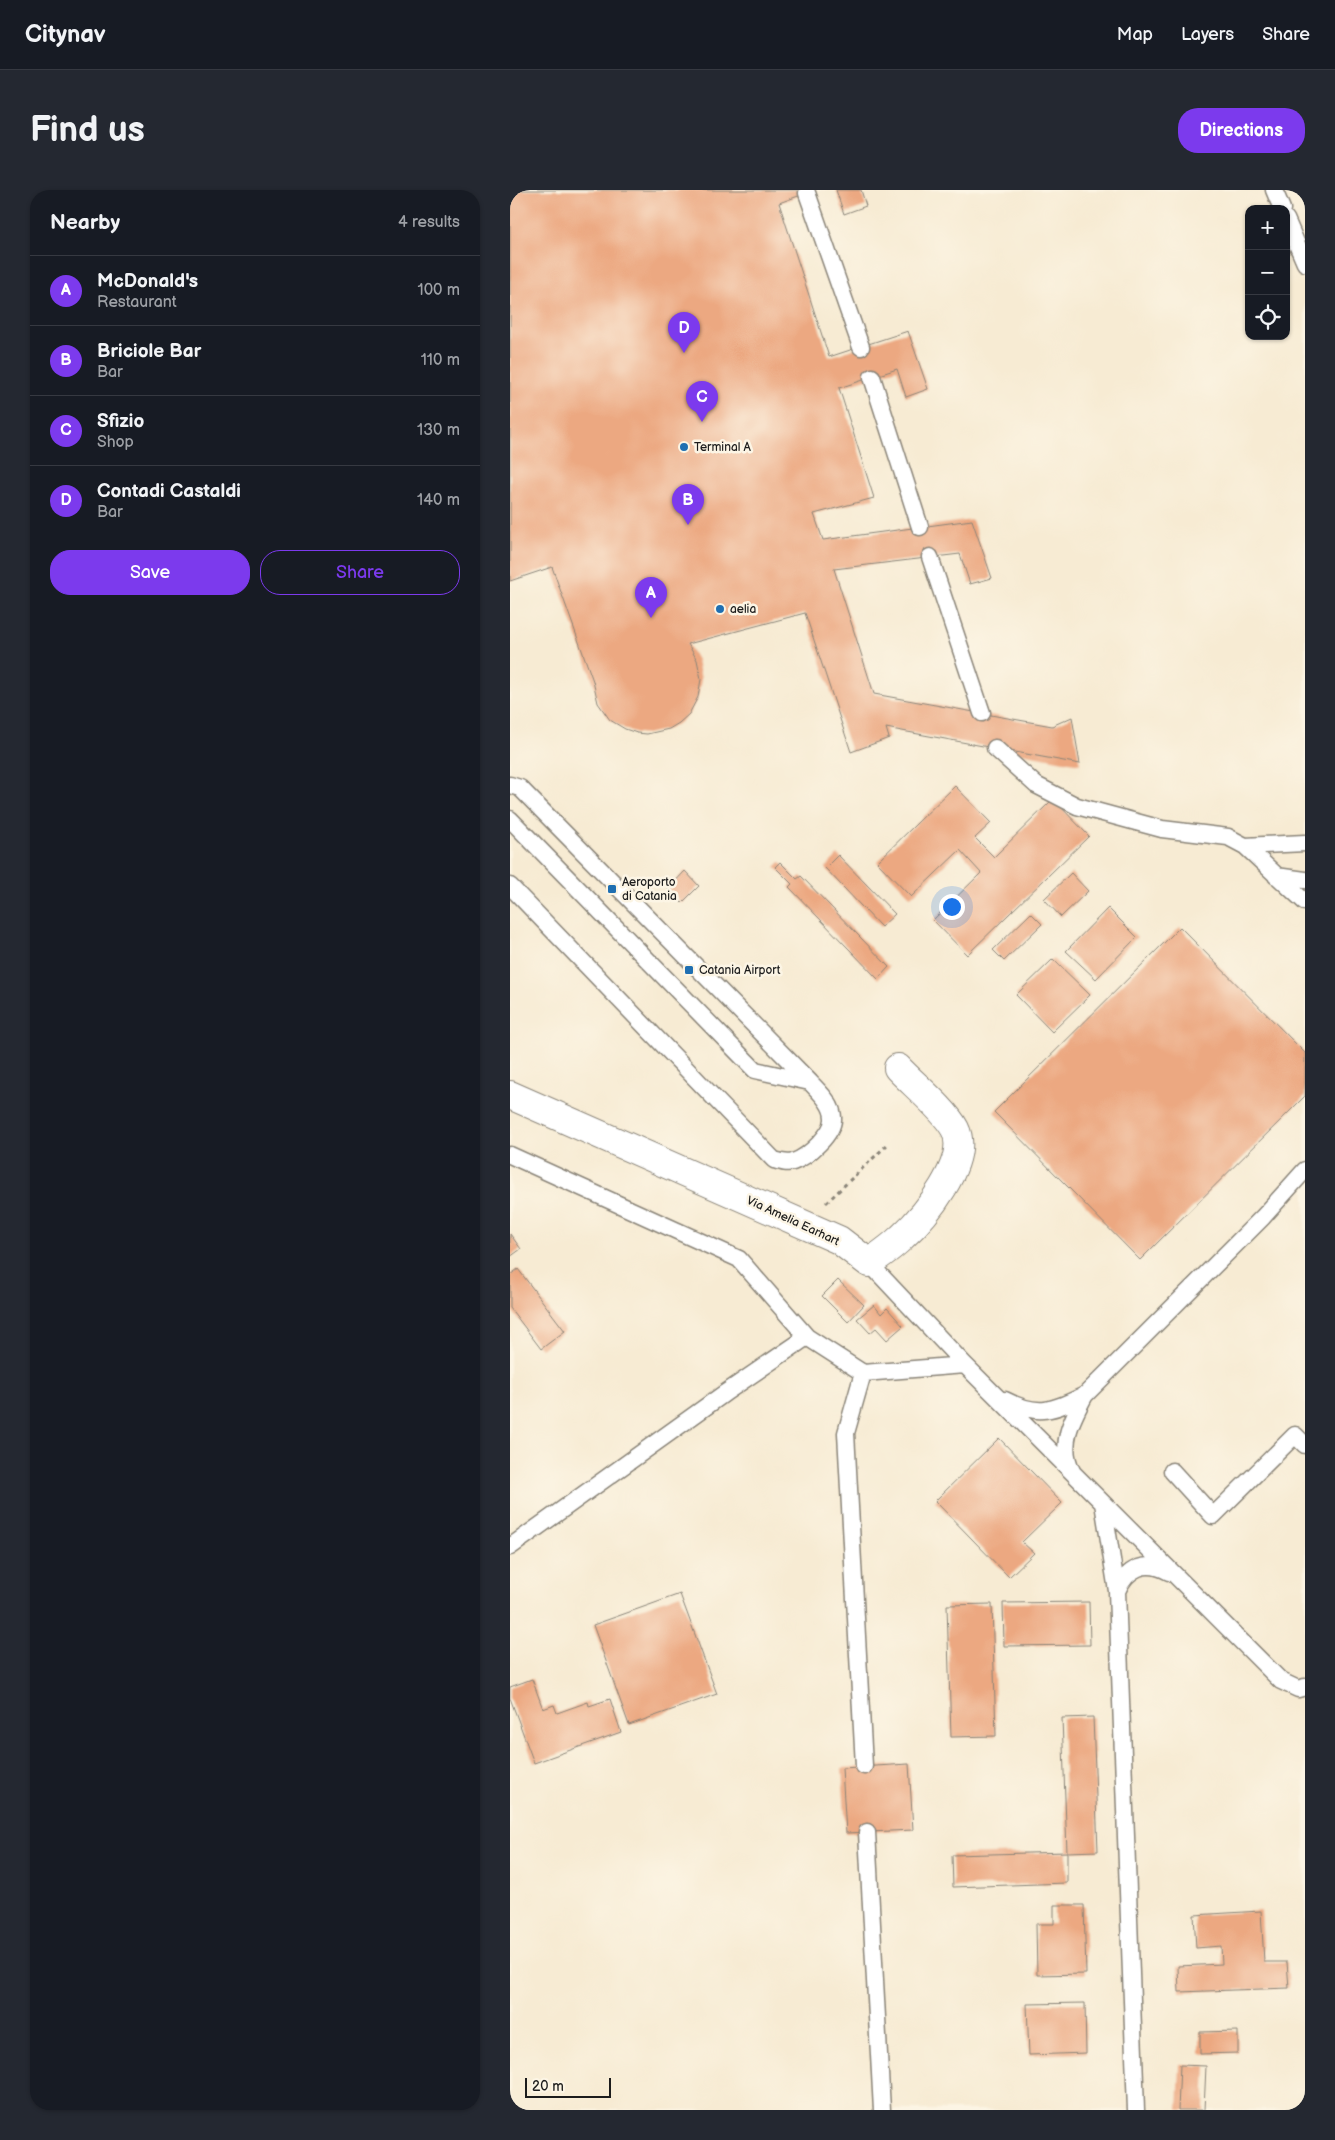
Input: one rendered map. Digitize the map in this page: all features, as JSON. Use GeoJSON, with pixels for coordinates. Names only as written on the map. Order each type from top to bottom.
{"type":"FeatureCollection","features":[{"type":"Feature","properties":{"kind":"street"},"geometry":{"type":"LineString","coordinates":[[869,1263],[896,1242],[917,1222],[940,1190],[957,1156],[958,1143],[955,1130],[947,1119],[898,1068]]}},
{"type":"Feature","properties":{"kind":"street","name":"Via Amelia Earhart"},"geometry":{"type":"LineString","coordinates":[[510,1095],[839,1240],[869,1263]]}},
{"type":"Feature","properties":{"kind":"lane"},"geometry":{"type":"LineString","coordinates":[[1274,190],[1280,205]]}},
{"type":"Feature","properties":{"kind":"lane"},"geometry":{"type":"LineString","coordinates":[[807,193],[861,346]]}},
{"type":"Feature","properties":{"kind":"lane"},"geometry":{"type":"LineString","coordinates":[[1290,228],[1305,263]]}},
{"type":"Feature","properties":{"kind":"lane"},"geometry":{"type":"LineString","coordinates":[[872,377],[920,527]]}},
{"type":"Feature","properties":{"kind":"lane"},"geometry":{"type":"LineString","coordinates":[[930,557],[982,713]]}},
{"type":"Feature","properties":{"kind":"lane"},"geometry":{"type":"LineString","coordinates":[[994,748],[1036,785],[1077,806],[1162,830],[1228,837],[1245,846],[1305,902]]}},
{"type":"Feature","properties":{"kind":"lane"},"geometry":{"type":"LineString","coordinates":[[510,785],[520,788],[810,1082],[828,1103],[833,1117],[831,1130],[818,1144],[794,1162],[786,1163],[774,1160],[510,886]]}},
{"type":"Feature","properties":{"kind":"lane"},"geometry":{"type":"LineString","coordinates":[[510,819],[755,1070],[810,1082]]}},
{"type":"Feature","properties":{"kind":"lane"},"geometry":{"type":"LineString","coordinates":[[1245,846],[1305,843]]}},
{"type":"Feature","properties":{"kind":"lane"},"geometry":{"type":"LineString","coordinates":[[1276,876],[1305,880]]}},
{"type":"Feature","properties":{"kind":"lane"},"geometry":{"type":"LineString","coordinates":[[510,1155],[739,1259],[807,1337],[863,1373],[966,1365]]}},
{"type":"Feature","properties":{"kind":"lane"},"geometry":{"type":"LineString","coordinates":[[1076,1477],[1067,1456],[1066,1443],[1069,1425],[1085,1395],[1263,1217],[1305,1170]]}},
{"type":"Feature","properties":{"kind":"lane"},"geometry":{"type":"LineString","coordinates":[[1263,1217],[1305,1182]]}},
{"type":"Feature","properties":{"kind":"lane"},"geometry":{"type":"LineString","coordinates":[[869,1263],[994,1394],[1281,1681],[1303,1691]]}},
{"type":"Feature","properties":{"kind":"lane"},"geometry":{"type":"LineString","coordinates":[[510,1547],[725,1393],[807,1337]]}},
{"type":"Feature","properties":{"kind":"lane"},"geometry":{"type":"LineString","coordinates":[[863,1373],[846,1433],[864,1766]]}},
{"type":"Feature","properties":{"kind":"lane"},"geometry":{"type":"LineString","coordinates":[[994,1394],[1029,1411],[1057,1408],[1085,1395]]}},
{"type":"Feature","properties":{"kind":"lane"},"geometry":{"type":"LineString","coordinates":[[1172,1471],[1214,1516],[1295,1435],[1305,1445]]}},
{"type":"Feature","properties":{"kind":"lane"},"geometry":{"type":"LineString","coordinates":[[1103,1503],[1117,1591],[1136,2110]]}},
{"type":"Feature","properties":{"kind":"lane"},"geometry":{"type":"LineString","coordinates":[[1117,1591],[1122,1579],[1146,1565],[1161,1568],[1176,1576]]}},
{"type":"Feature","properties":{"kind":"lane"},"geometry":{"type":"LineString","coordinates":[[867,1832],[882,2110]]}},
{"type":"Feature","properties":{"kind":"path"},"geometry":{"type":"LineString","coordinates":[[825,1204],[889,1143]]}},
{"type":"Feature","properties":{"kind":"building","name":"Terminal A"},"geometry":{"type":"Polygon","coordinates":[[[510,190],[815,190],[779,203],[829,357],[908,331],[928,389],[906,397],[897,369],[839,388],[874,498],[814,514],[823,540],[972,520],[992,578],[970,584],[960,554],[834,569],[874,694],[1052,726],[1072,717],[1080,764],[886,728],[889,738],[851,752],[805,613],[688,644],[697,660],[701,679],[698,697],[689,714],[669,729],[647,734],[637,733],[625,729],[610,720],[598,703],[593,681],[552,567],[510,581],[510,190]]]}},
{"type":"Feature","properties":{"kind":"building"},"geometry":{"type":"Polygon","coordinates":[[[836,190],[861,190],[866,206],[844,214],[836,190]]]}},
{"type":"Feature","properties":{"kind":"building"},"geometry":{"type":"Polygon","coordinates":[[[955,786],[991,823],[975,838],[994,857],[1053,799],[1089,836],[967,955],[933,920],[981,873],[960,850],[911,897],[877,862],[955,786]]]}},
{"type":"Feature","properties":{"kind":"building"},"geometry":{"type":"Polygon","coordinates":[[[838,855],[895,914],[881,927],[825,868],[838,855]]]}},
{"type":"Feature","properties":{"kind":"building"},"geometry":{"type":"Polygon","coordinates":[[[780,862],[797,879],[801,876],[889,967],[878,979],[789,887],[792,884],[775,867],[780,862]]]}},
{"type":"Feature","properties":{"kind":"building"},"geometry":{"type":"Polygon","coordinates":[[[685,871],[699,886],[682,903],[668,889],[685,871]]]}},
{"type":"Feature","properties":{"kind":"building"},"geometry":{"type":"Polygon","coordinates":[[[1071,873],[1088,891],[1061,917],[1044,899],[1071,873]]]}},
{"type":"Feature","properties":{"kind":"building"},"geometry":{"type":"Polygon","coordinates":[[[1108,908],[1137,937],[1096,979],[1066,951],[1108,908]]]}},
{"type":"Feature","properties":{"kind":"building"},"geometry":{"type":"Polygon","coordinates":[[[1031,913],[1042,924],[1004,961],[993,950],[1031,913]]]}},
{"type":"Feature","properties":{"kind":"building"},"geometry":{"type":"Polygon","coordinates":[[[1180,927],[1305,1053],[1305,1096],[1140,1260],[994,1112],[1180,927]]]}},
{"type":"Feature","properties":{"kind":"building"},"geometry":{"type":"Polygon","coordinates":[[[1053,959],[1090,995],[1052,1032],[1016,995],[1053,959]]]}},
{"type":"Feature","properties":{"kind":"building"},"geometry":{"type":"Polygon","coordinates":[[[510,1234],[521,1249],[510,1257],[510,1234]]]}},
{"type":"Feature","properties":{"kind":"building"},"geometry":{"type":"Polygon","coordinates":[[[518,1269],[565,1331],[541,1349],[510,1308],[510,1275],[518,1269]]]}},
{"type":"Feature","properties":{"kind":"building"},"geometry":{"type":"Polygon","coordinates":[[[838,1280],[864,1305],[848,1322],[822,1296],[838,1280]]]}},
{"type":"Feature","properties":{"kind":"building"},"geometry":{"type":"Polygon","coordinates":[[[874,1305],[881,1314],[887,1308],[903,1326],[887,1340],[876,1328],[870,1333],[857,1319],[874,1305]]]}},
{"type":"Feature","properties":{"kind":"building"},"geometry":{"type":"Polygon","coordinates":[[[999,1438],[1062,1503],[1022,1542],[1034,1553],[1009,1577],[935,1501],[999,1438]]]}},
{"type":"Feature","properties":{"kind":"building"},"geometry":{"type":"Polygon","coordinates":[[[680,1594],[717,1694],[629,1725],[593,1625],[680,1594]]]}},
{"type":"Feature","properties":{"kind":"building"},"geometry":{"type":"Polygon","coordinates":[[[1089,1602],[1090,1645],[1004,1646],[1003,1603],[1089,1602]]]}},
{"type":"Feature","properties":{"kind":"building"},"geometry":{"type":"Polygon","coordinates":[[[992,1604],[996,1736],[951,1737],[947,1605],[992,1604]]]}},
{"type":"Feature","properties":{"kind":"building"},"geometry":{"type":"Polygon","coordinates":[[[532,1679],[543,1709],[554,1705],[557,1713],[588,1702],[589,1706],[610,1699],[621,1732],[534,1763],[510,1698],[510,1687],[532,1679]]]}},
{"type":"Feature","properties":{"kind":"building"},"geometry":{"type":"Polygon","coordinates":[[[1093,1717],[1098,1851],[1067,1852],[1062,1718],[1093,1717]]]}},
{"type":"Feature","properties":{"kind":"building"},"geometry":{"type":"Polygon","coordinates":[[[909,1764],[913,1830],[846,1833],[842,1768],[909,1764]]]}},
{"type":"Feature","properties":{"kind":"building"},"geometry":{"type":"Polygon","coordinates":[[[1067,1852],[1067,1883],[953,1887],[952,1855],[1067,1852]]]}},
{"type":"Feature","properties":{"kind":"building"},"geometry":{"type":"Polygon","coordinates":[[[1054,1905],[1084,1905],[1086,1974],[1037,1975],[1036,1924],[1054,1924],[1054,1905]]]}},
{"type":"Feature","properties":{"kind":"building"},"geometry":{"type":"Polygon","coordinates":[[[1261,1911],[1264,1962],[1287,1962],[1289,1988],[1179,1992],[1178,1966],[1222,1964],[1221,1946],[1196,1948],[1194,1915],[1261,1911]]]}},
{"type":"Feature","properties":{"kind":"building"},"geometry":{"type":"Polygon","coordinates":[[[1085,2003],[1086,2053],[1029,2055],[1027,2004],[1085,2003]]]}},
{"type":"Feature","properties":{"kind":"building"},"geometry":{"type":"Polygon","coordinates":[[[1238,2031],[1238,2053],[1200,2054],[1200,2032],[1238,2031]]]}},
{"type":"Feature","properties":{"kind":"building"},"geometry":{"type":"Polygon","coordinates":[[[1180,2065],[1206,2066],[1204,2110],[1178,2110],[1180,2065]]]}},
{"type":"Feature","properties":{"kind":"place","name":"Contadi Castaldi"},"geometry":{"type":"Point","coordinates":[684,353]}},
{"type":"Feature","properties":{"kind":"place","name":"Sfizio"},"geometry":{"type":"Point","coordinates":[702,422]}},
{"type":"Feature","properties":{"kind":"place","name":"Terminal A"},"geometry":{"type":"Point","coordinates":[684,447]}},
{"type":"Feature","properties":{"kind":"place","name":"Briciole Bar"},"geometry":{"type":"Point","coordinates":[688,525]}},
{"type":"Feature","properties":{"kind":"place","name":"aelia"},"geometry":{"type":"Point","coordinates":[720,609]}},
{"type":"Feature","properties":{"kind":"place","name":"McDonald's"},"geometry":{"type":"Point","coordinates":[651,618]}},
{"type":"Feature","properties":{"kind":"place","name":"Aeroporto di Catania"},"geometry":{"type":"Point","coordinates":[612,889]}},
{"type":"Feature","properties":{"kind":"place","name":"Catania Airport"},"geometry":{"type":"Point","coordinates":[689,970]}}]}
